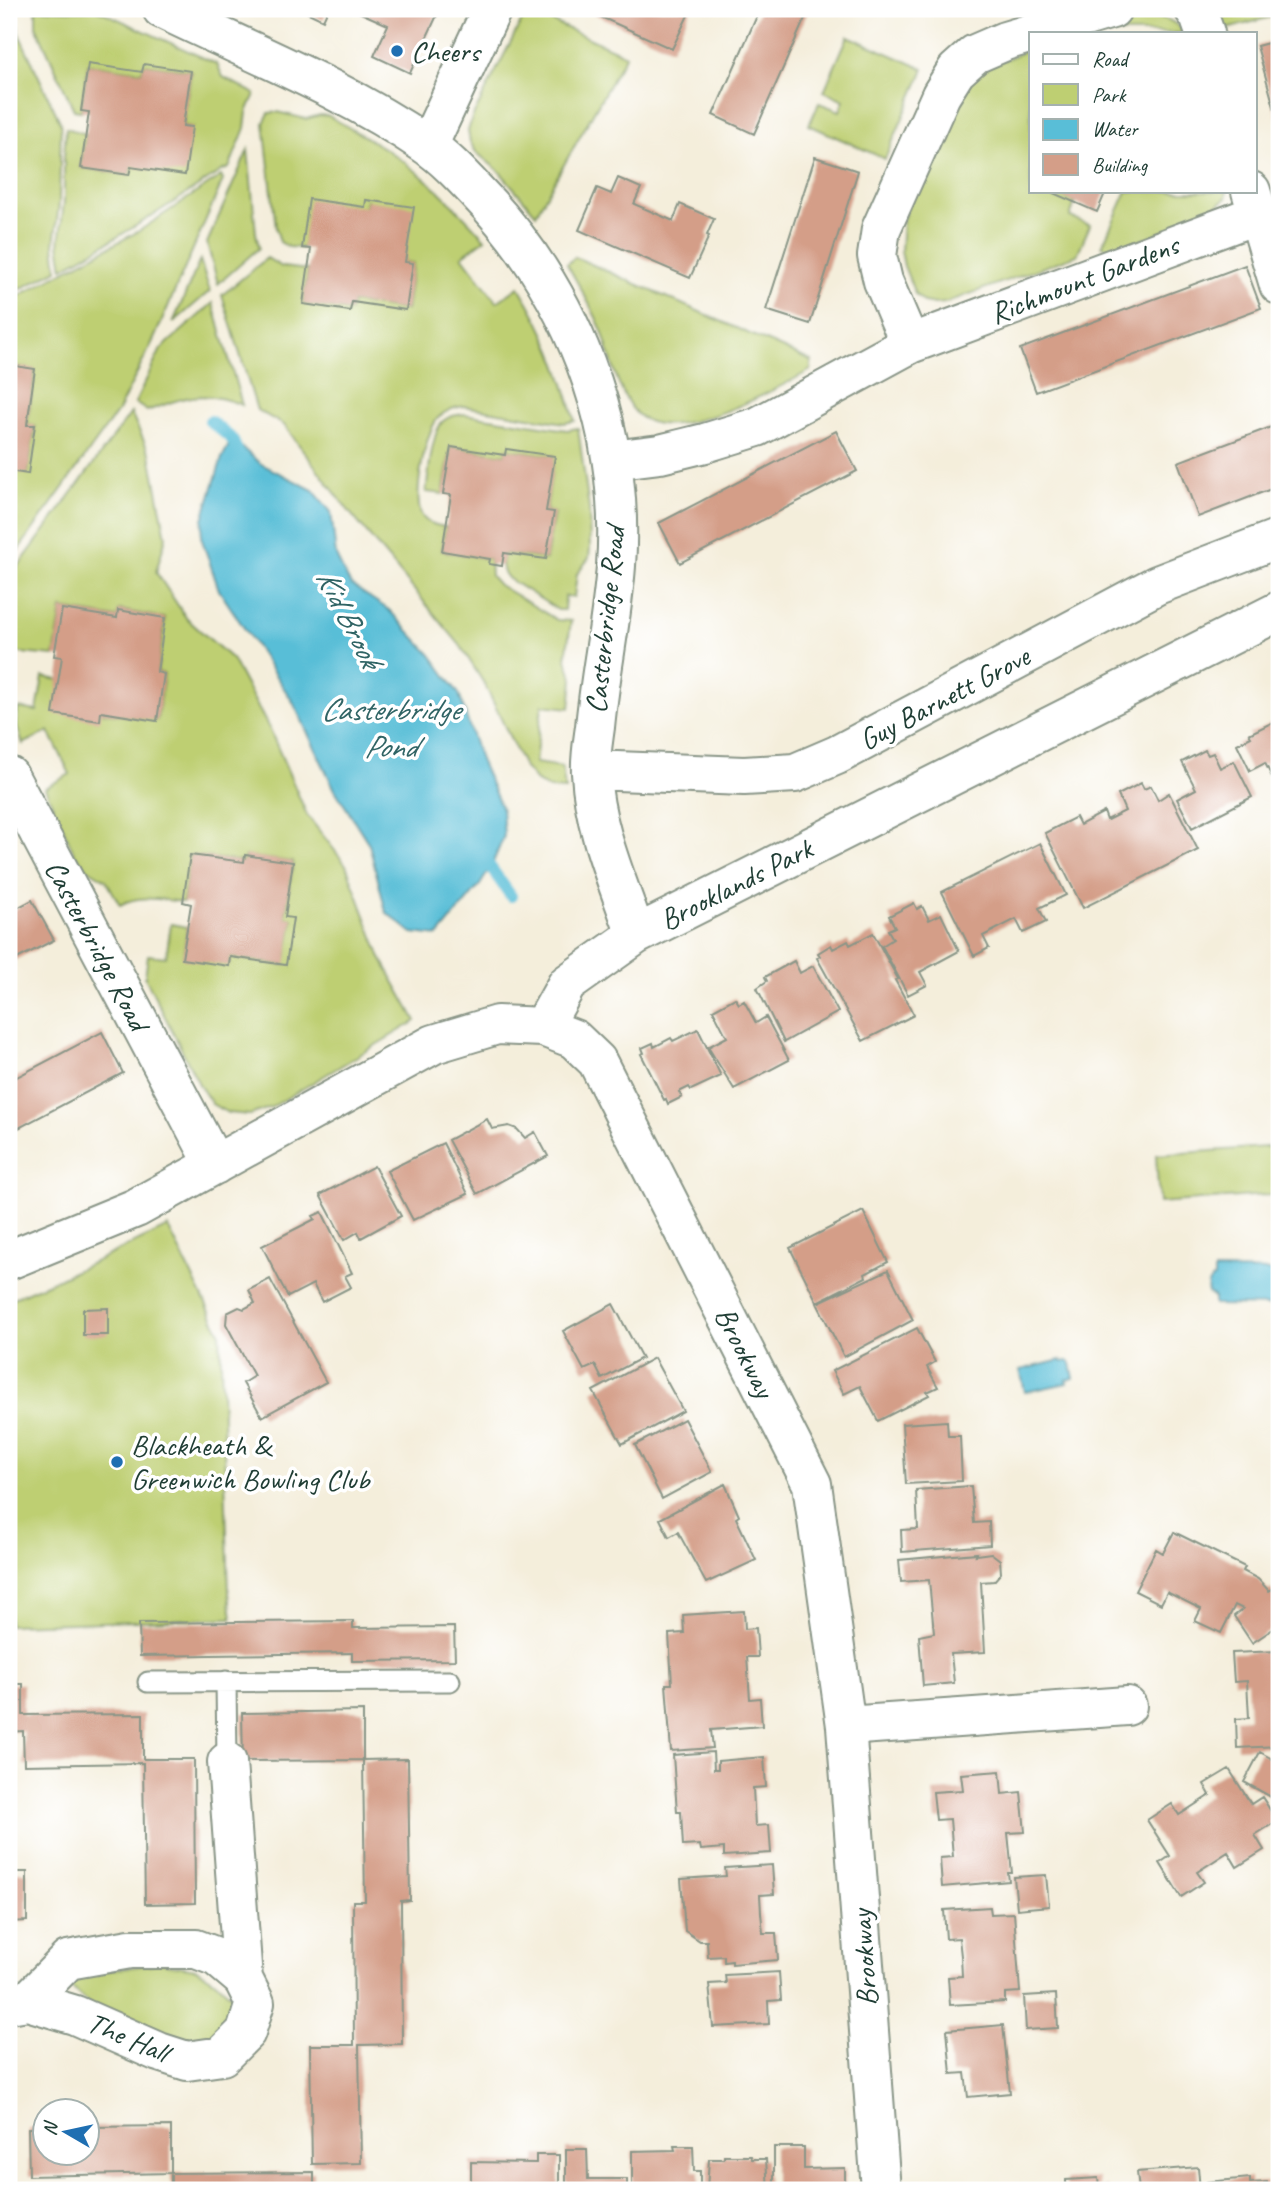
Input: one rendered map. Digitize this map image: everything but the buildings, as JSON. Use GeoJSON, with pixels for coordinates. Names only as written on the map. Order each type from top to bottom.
{"type":"FeatureCollection","features":[{"type":"Feature","properties":{"kind":"street","name":"Casterbridge Road"},"geometry":{"type":"LineString","coordinates":[[162,9],[365,107],[428,146],[493,208],[538,269],[564,314],[584,359],[603,416],[612,460],[616,564],[610,624],[597,703],[591,770],[595,815],[636,935]]}},
{"type":"Feature","properties":{"kind":"street"},"geometry":{"type":"LineString","coordinates":[[428,146],[492,9]]}},
{"type":"Feature","properties":{"kind":"street"},"geometry":{"type":"LineString","coordinates":[[1035,32],[1112,9]]}},
{"type":"Feature","properties":{"kind":"street"},"geometry":{"type":"LineString","coordinates":[[1194,9],[1205,32]]}},
{"type":"Feature","properties":{"kind":"street"},"geometry":{"type":"LineString","coordinates":[[910,344],[883,281],[877,256],[881,229],[941,95],[956,71],[975,54],[1029,34]]}},
{"type":"Feature","properties":{"kind":"street","name":"Richmount Gardens"},"geometry":{"type":"LineString","coordinates":[[612,460],[660,454],[757,427],[910,344],[1255,202],[1279,285]]}},
{"type":"Feature","properties":{"kind":"street","name":"Guy Barnett Grove"},"geometry":{"type":"LineString","coordinates":[[591,770],[744,776],[795,773],[837,755],[1157,585],[1279,538]]}},
{"type":"Feature","properties":{"kind":"street","name":"Brooklands Park"},"geometry":{"type":"LineString","coordinates":[[543,1027],[567,984],[636,935],[1279,611]]}},
{"type":"Feature","properties":{"kind":"street","name":"Casterbridge Road"},"geometry":{"type":"LineString","coordinates":[[9,776],[23,840],[166,1076],[215,1165]]}},
{"type":"Feature","properties":{"kind":"street"},"geometry":{"type":"LineString","coordinates":[[9,1260],[136,1208],[435,1044],[497,1025],[543,1027]]}},
{"type":"Feature","properties":{"kind":"street","name":"Brookway"},"geometry":{"type":"LineString","coordinates":[[543,1027],[574,1039],[597,1061],[812,1485],[846,1726],[881,2190]]}},
{"type":"Feature","properties":{"kind":"street"},"geometry":{"type":"LineString","coordinates":[[846,1726],[1127,1706]]}},
{"type":"Feature","properties":{"kind":"street","name":"The Hall"},"geometry":{"type":"LineString","coordinates":[[18,2003],[75,2015],[159,2052],[187,2061],[222,2056],[246,2032],[255,2003],[243,1979],[227,1762]]}},
{"type":"Feature","properties":{"kind":"street","name":"The Hall"},"geometry":{"type":"LineString","coordinates":[[18,2003],[68,1959],[130,1949],[196,1949],[217,1957],[243,1979]]}},
{"type":"Feature","properties":{"kind":"lane"},"geometry":{"type":"LineString","coordinates":[[226,1681],[227,1762]]}},
{"type":"Feature","properties":{"kind":"lane"},"geometry":{"type":"LineString","coordinates":[[148,1682],[450,1681]]}},
{"type":"Feature","properties":{"kind":"green space"},"geometry":{"type":"Polygon","coordinates":[[[9,9],[17,9],[18,32],[61,124],[59,204],[54,245],[57,270],[9,295],[9,9]]]}},
{"type":"Feature","properties":{"kind":"green space"},"geometry":{"type":"Polygon","coordinates":[[[36,9],[96,9],[217,64],[223,77],[255,94],[229,168],[63,268],[59,244],[64,202],[66,128],[86,134],[81,168],[129,175],[131,167],[192,127],[183,126],[191,71],[144,64],[142,72],[88,64],[81,111],[74,110],[36,26],[36,9]]]}},
{"type":"Feature","properties":{"kind":"green space"},"geometry":{"type":"Polygon","coordinates":[[[1214,9],[1272,9],[1274,16],[1220,31],[1214,9]]]}},
{"type":"Feature","properties":{"kind":"green space"},"geometry":{"type":"Polygon","coordinates":[[[527,10],[626,55],[536,214],[500,172],[476,152],[468,131],[472,118],[527,10]]]}},
{"type":"Feature","properties":{"kind":"green space"},"geometry":{"type":"Polygon","coordinates":[[[1136,17],[1151,17],[1169,20],[1184,32],[1084,32],[1136,17]]]}},
{"type":"Feature","properties":{"kind":"green space"},"geometry":{"type":"Polygon","coordinates":[[[848,36],[924,69],[885,159],[809,125],[819,103],[840,111],[844,100],[824,91],[848,36]]]}},
{"type":"Feature","properties":{"kind":"green space"},"geometry":{"type":"Polygon","coordinates":[[[1029,49],[1029,192],[1054,192],[1075,202],[1070,217],[1090,225],[1077,255],[945,303],[924,302],[915,294],[904,266],[901,251],[903,219],[949,108],[979,71],[1029,49]]]}},
{"type":"Feature","properties":{"kind":"green space"},"geometry":{"type":"Polygon","coordinates":[[[277,112],[306,119],[320,115],[329,116],[390,152],[428,182],[485,239],[462,256],[497,302],[519,287],[552,352],[575,421],[564,423],[463,406],[447,411],[439,417],[429,436],[418,496],[424,519],[446,527],[442,551],[490,559],[491,576],[499,585],[557,620],[571,621],[566,659],[573,679],[570,708],[542,705],[535,763],[562,767],[565,790],[550,789],[537,782],[524,767],[485,685],[460,645],[351,514],[284,425],[257,410],[222,295],[267,258],[282,267],[308,270],[303,304],[350,311],[352,302],[406,310],[413,263],[405,262],[366,200],[365,207],[302,248],[289,247],[280,242],[264,123],[269,113],[277,112]]]}},
{"type":"Feature","properties":{"kind":"green space"},"geometry":{"type":"Polygon","coordinates":[[[248,150],[259,248],[218,284],[207,243],[248,150]]]}},
{"type":"Feature","properties":{"kind":"green space"},"geometry":{"type":"Polygon","coordinates":[[[221,176],[223,180],[154,339],[118,411],[9,563],[9,471],[28,473],[35,426],[27,425],[35,370],[9,365],[9,301],[139,231],[221,176]]]}},
{"type":"Feature","properties":{"kind":"green space"},"geometry":{"type":"Polygon","coordinates":[[[1127,192],[1227,192],[1226,198],[1209,213],[1114,251],[1102,246],[1127,192]]]}},
{"type":"Feature","properties":{"kind":"green space"},"geometry":{"type":"Polygon","coordinates":[[[575,257],[811,361],[811,370],[724,412],[674,424],[653,423],[637,414],[625,397],[598,322],[567,264],[575,257]]]}},
{"type":"Feature","properties":{"kind":"green space"},"geometry":{"type":"Polygon","coordinates":[[[200,260],[210,291],[173,323],[200,260]]]}},
{"type":"Feature","properties":{"kind":"green space"},"geometry":{"type":"Polygon","coordinates":[[[213,303],[242,405],[205,396],[183,399],[147,411],[135,403],[161,349],[213,303]]]}},
{"type":"Feature","properties":{"kind":"green space"},"geometry":{"type":"Polygon","coordinates":[[[131,413],[150,454],[166,537],[156,572],[187,619],[232,659],[270,730],[307,815],[346,865],[381,958],[416,1021],[272,1107],[250,1115],[228,1113],[212,1104],[200,1086],[145,977],[148,955],[166,957],[171,924],[187,927],[183,958],[229,965],[230,957],[285,965],[293,919],[285,917],[293,862],[245,856],[244,862],[190,855],[183,902],[143,899],[120,905],[106,880],[88,869],[75,855],[45,788],[70,774],[49,731],[23,744],[17,726],[18,708],[37,711],[43,677],[59,680],[101,712],[157,720],[164,674],[157,672],[165,618],[119,610],[117,618],[62,609],[54,656],[9,652],[9,579],[131,413]]]}},
{"type":"Feature","properties":{"kind":"green space"},"geometry":{"type":"Polygon","coordinates":[[[464,414],[567,430],[578,428],[589,509],[590,548],[589,558],[577,574],[574,597],[565,596],[564,610],[558,610],[509,579],[502,567],[504,553],[546,559],[554,513],[546,511],[554,456],[507,449],[505,455],[451,447],[443,494],[426,492],[433,444],[439,427],[448,418],[464,414]]]}},
{"type":"Feature","properties":{"kind":"green space"},"geometry":{"type":"Polygon","coordinates":[[[1279,1146],[1279,1194],[1159,1203],[1156,1155],[1279,1146]]]}},
{"type":"Feature","properties":{"kind":"green space","name":"Blackheath & Greenwich Bowling Club"},"geometry":{"type":"Polygon","coordinates":[[[168,1227],[220,1332],[232,1618],[9,1625],[9,1300],[168,1227]]]}},
{"type":"Feature","properties":{"kind":"green space"},"geometry":{"type":"Polygon","coordinates":[[[160,1963],[196,1969],[232,1995],[234,2012],[223,2031],[209,2042],[190,2046],[89,2004],[66,1983],[71,1976],[160,1963]]]}},
{"type":"Feature","properties":{"kind":"water","name":"Casterbridge Pond"},"geometry":{"type":"Polygon","coordinates":[[[232,439],[261,464],[313,490],[331,512],[336,555],[351,585],[389,610],[431,655],[459,694],[480,760],[502,809],[504,836],[480,885],[438,936],[412,933],[386,912],[369,844],[335,790],[293,702],[219,590],[201,537],[203,519],[222,458],[232,439]]]}},
{"type":"Feature","properties":{"kind":"water"},"geometry":{"type":"Polygon","coordinates":[[[1214,1270],[1279,1271],[1279,1306],[1214,1305],[1214,1296],[1208,1293],[1207,1288],[1214,1278],[1214,1270]]]}},
{"type":"Feature","properties":{"kind":"water"},"geometry":{"type":"Polygon","coordinates":[[[1061,1360],[1071,1363],[1074,1378],[1066,1380],[1067,1383],[1025,1392],[1020,1370],[1061,1360]]]}},
{"type":"Feature","properties":{"kind":"waterway","name":"Kid Brook"},"geometry":{"type":"LineString","coordinates":[[210,421],[232,439],[239,455]]}},
{"type":"Feature","properties":{"kind":"waterway","name":"Kid Brook"},"geometry":{"type":"LineString","coordinates":[[481,854],[511,896]]}},
{"type":"Feature","properties":{"kind":"place","name":"Cheers"},"geometry":{"type":"Point","coordinates":[397,51]}},
{"type":"Feature","properties":{"kind":"place","name":"Blackheath & Greenwich Bowling Club"},"geometry":{"type":"Point","coordinates":[117,1462]}}]}
